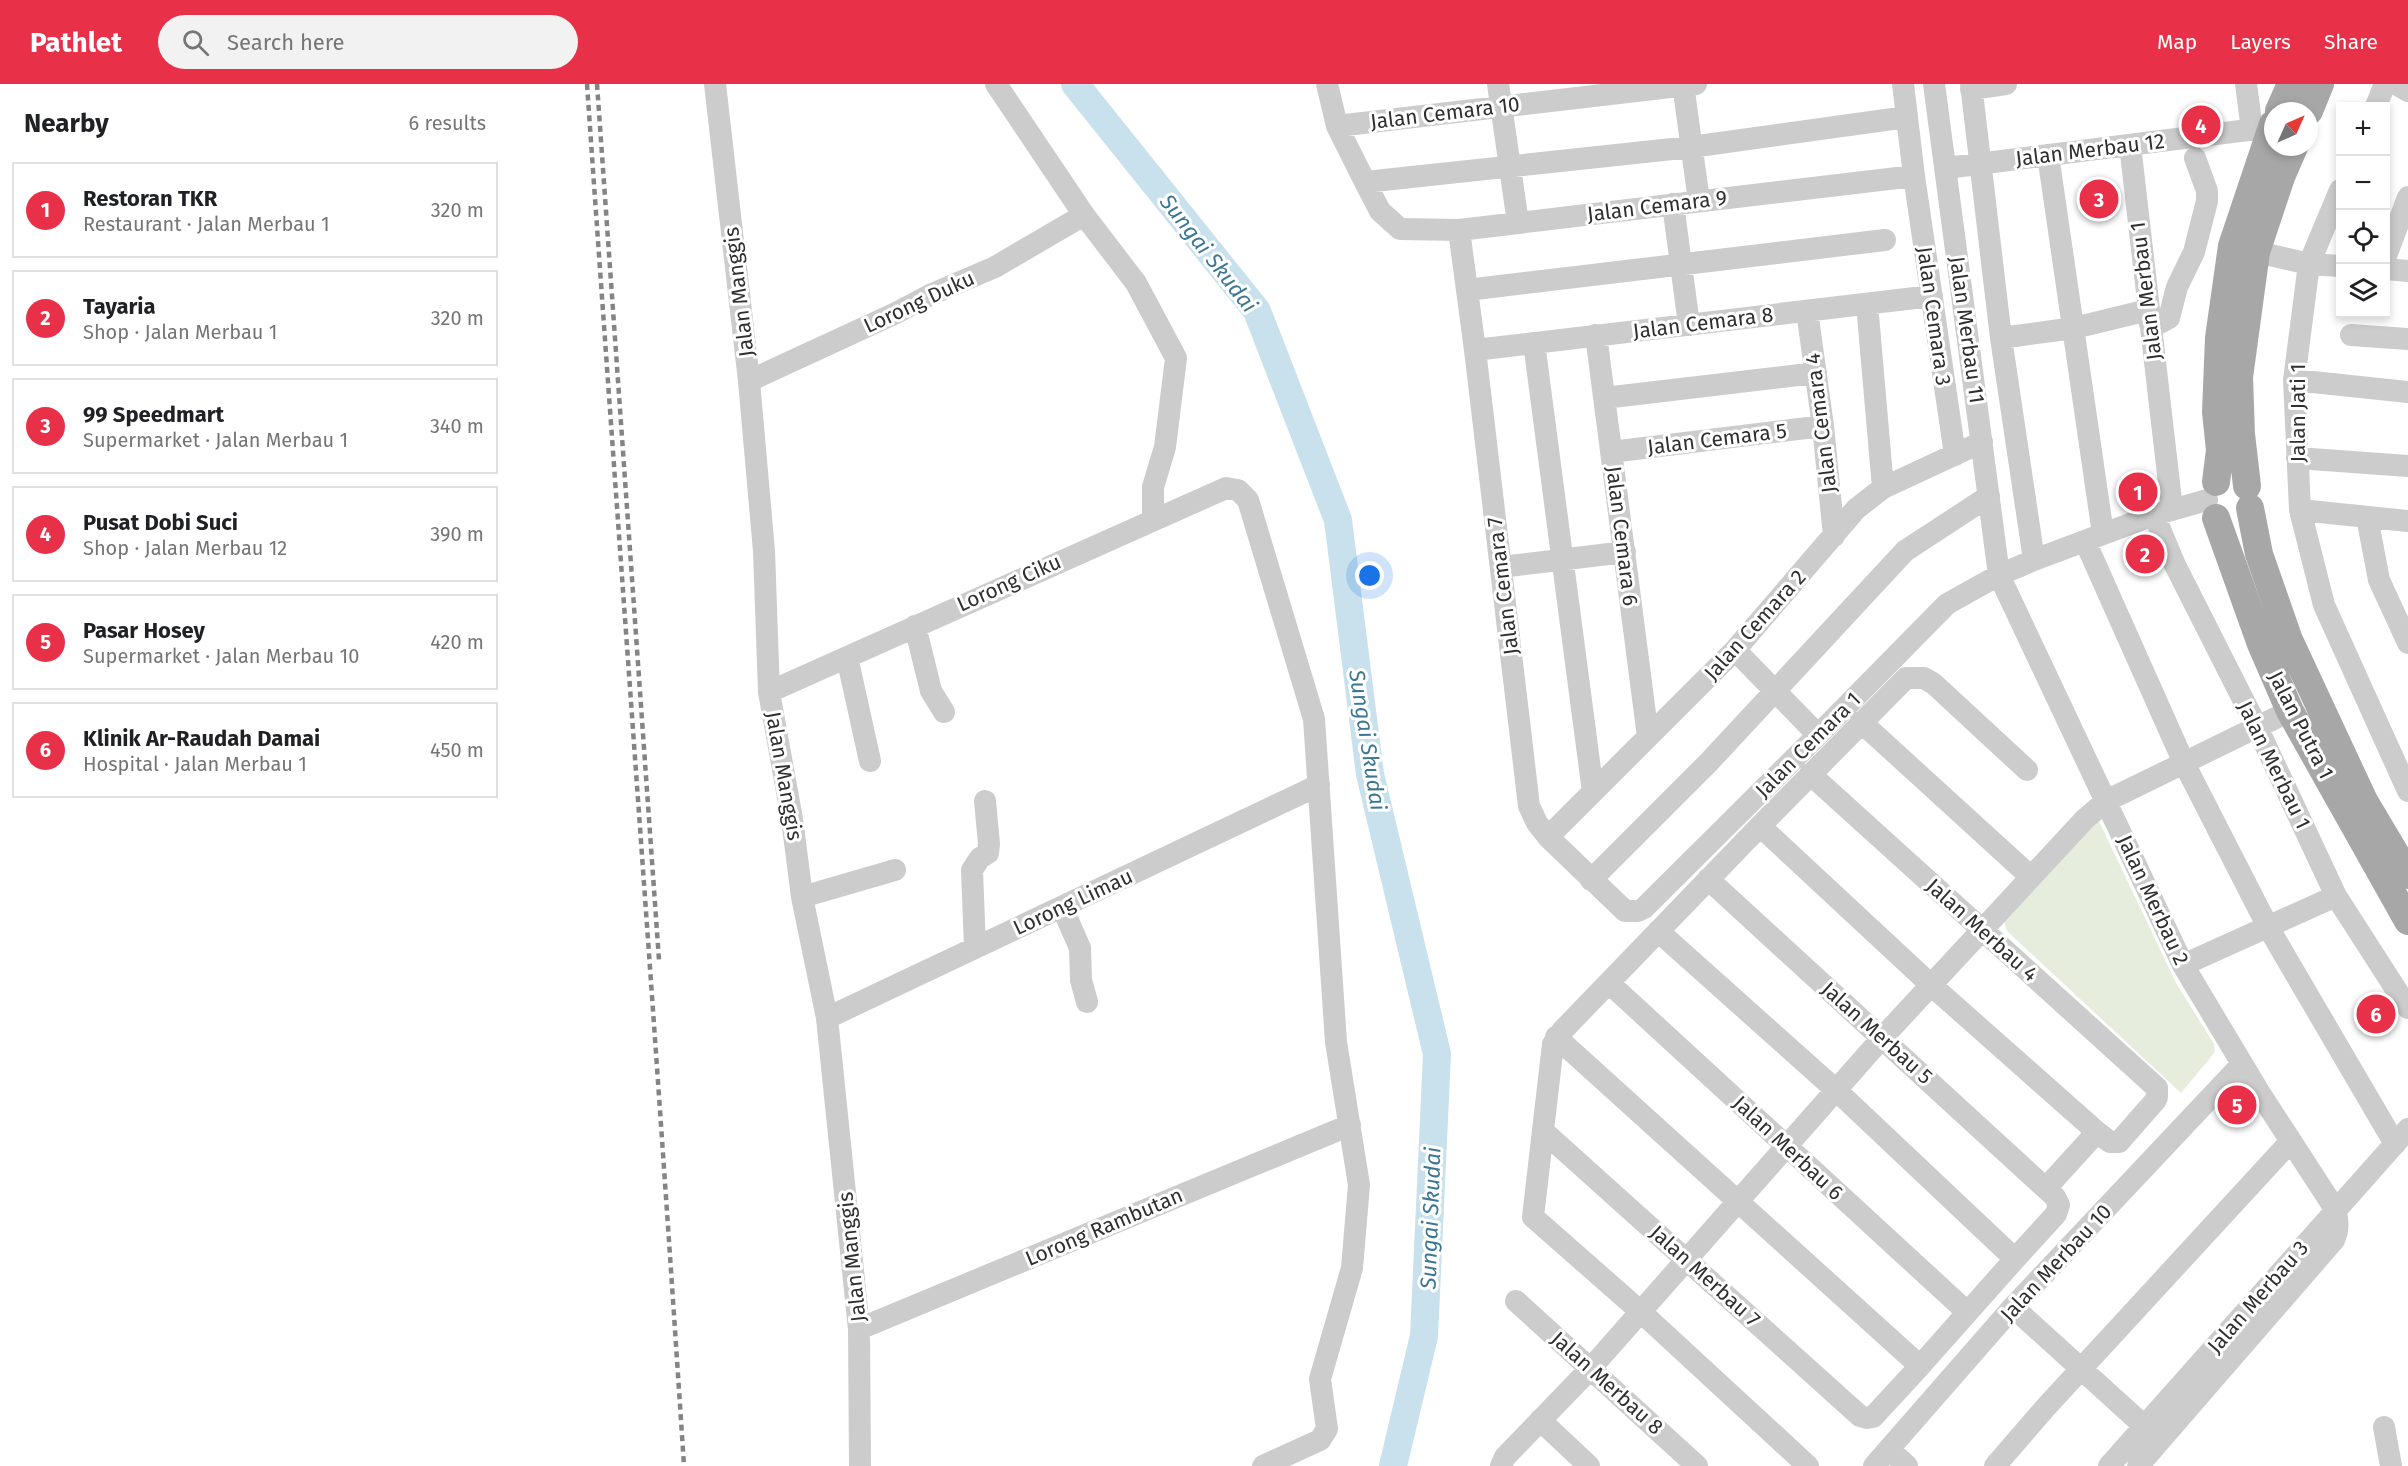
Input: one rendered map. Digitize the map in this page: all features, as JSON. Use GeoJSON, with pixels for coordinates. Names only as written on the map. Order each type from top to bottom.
{"type":"FeatureCollection","features":[{"type":"Feature","properties":{"kind":"main road","name":"Jalan Putra 1"},"geometry":{"type":"LineString","coordinates":[[2281,102],[2291,84]]}},
{"type":"Feature","properties":{"kind":"main road"},"geometry":{"type":"LineString","coordinates":[[2313,102],[2320,84]]}},
{"type":"Feature","properties":{"kind":"main road","name":"Jalan Putra 1"},"geometry":{"type":"LineString","coordinates":[[2264,148],[2244,249],[2219,338],[2216,412],[2220,450],[2213,500],[2261,644],[2290,711],[2408,921]]}},
{"type":"Feature","properties":{"kind":"main road","name":"Jalan Putra 1"},"geometry":{"type":"LineString","coordinates":[[2290,156],[2244,249],[2240,377],[2241,434],[2249,497],[2259,554],[2289,640],[2364,801],[2408,875]]}},
{"type":"Feature","properties":{"kind":"main road"},"geometry":{"type":"LineString","coordinates":[[2228,478],[2235,478],[2249,497],[2247,515],[2235,522],[2228,522],[2213,500],[2228,478]]}},
{"type":"Feature","properties":{"kind":"street","name":"Jalan Manggis"},"geometry":{"type":"LineString","coordinates":[[715,84],[749,381],[764,551],[769,692],[792,819],[802,897],[827,1017],[859,1329],[860,1466]]}},
{"type":"Feature","properties":{"kind":"street"},"geometry":{"type":"LineString","coordinates":[[996,84],[1084,215],[1136,283],[1176,358],[1166,447],[1153,487],[1153,518]]}},
{"type":"Feature","properties":{"kind":"street"},"geometry":{"type":"LineString","coordinates":[[1327,84],[1337,126],[1365,182],[1691,147],[1907,117]]}},
{"type":"Feature","properties":{"kind":"street"},"geometry":{"type":"LineString","coordinates":[[1498,84],[1518,223]]}},
{"type":"Feature","properties":{"kind":"street"},"geometry":{"type":"LineString","coordinates":[[1687,84],[1691,147],[1699,201]]}},
{"type":"Feature","properties":{"kind":"street","name":"Jalan Cemara 10"},"geometry":{"type":"LineString","coordinates":[[1337,126],[1687,84]]}},
{"type":"Feature","properties":{"kind":"street","name":"Jalan Cemara 3"},"geometry":{"type":"LineString","coordinates":[[1903,84],[1914,176],[1955,455]]}},
{"type":"Feature","properties":{"kind":"street","name":"Jalan Merbau 11"},"geometry":{"type":"LineString","coordinates":[[1934,84],[1999,575]]}},
{"type":"Feature","properties":{"kind":"street"},"geometry":{"type":"LineString","coordinates":[[2006,84],[1971,87],[2001,338],[2034,560]]}},
{"type":"Feature","properties":{"kind":"street"},"geometry":{"type":"LineString","coordinates":[[2246,84],[2264,115]]}},
{"type":"Feature","properties":{"kind":"street"},"geometry":{"type":"LineString","coordinates":[[2378,102],[2385,84]]}},
{"type":"Feature","properties":{"kind":"street"},"geometry":{"type":"LineString","coordinates":[[2396,84],[2408,91]]}},
{"type":"Feature","properties":{"kind":"street","name":"Jalan Merbau 12"},"geometry":{"type":"LineString","coordinates":[[1946,168],[2130,145],[2264,124]]}},
{"type":"Feature","properties":{"kind":"street","name":"Jalan Merbau 1"},"geometry":{"type":"LineString","coordinates":[[2130,145],[2149,317],[2163,512],[2175,565],[2257,728],[2336,896],[2408,1008]]}},
{"type":"Feature","properties":{"kind":"street"},"geometry":{"type":"LineString","coordinates":[[2048,155],[2074,328],[2094,538],[2184,763],[2268,927],[2401,1136]]}},
{"type":"Feature","properties":{"kind":"street"},"geometry":{"type":"LineString","coordinates":[[2001,338],[2149,317],[2160,323],[2169,318],[2177,287],[2196,243],[2207,201],[2207,191],[2195,158]]}},
{"type":"Feature","properties":{"kind":"street","name":"Jalan Cemara 9"},"geometry":{"type":"LineString","coordinates":[[1365,182],[1380,211],[1400,229],[1459,230],[1914,176]]}},
{"type":"Feature","properties":{"kind":"street"},"geometry":{"type":"LineString","coordinates":[[2390,243],[2408,197]]}},
{"type":"Feature","properties":{"kind":"street","name":"Jalan Jati 1"},"geometry":{"type":"LineString","coordinates":[[2336,200],[2309,264],[2294,380],[2300,510],[2324,605],[2402,763],[2408,791]]}},
{"type":"Feature","properties":{"kind":"street"},"geometry":{"type":"LineString","coordinates":[[1673,204],[1689,325]]}},
{"type":"Feature","properties":{"kind":"street","name":"Lorong Duku"},"geometry":{"type":"LineString","coordinates":[[749,381],[932,294],[995,267],[1084,215]]}},
{"type":"Feature","properties":{"kind":"street","name":"Jalan Cemara 7"},"geometry":{"type":"LineString","coordinates":[[1459,230],[1529,806],[1537,823],[1548,837],[1619,908]]}},
{"type":"Feature","properties":{"kind":"street"},"geometry":{"type":"LineString","coordinates":[[1467,290],[1885,240]]}},
{"type":"Feature","properties":{"kind":"street"},"geometry":{"type":"LineString","coordinates":[[2244,249],[2309,264],[2336,266]]}},
{"type":"Feature","properties":{"kind":"street"},"geometry":{"type":"LineString","coordinates":[[2390,269],[2408,271]]}},
{"type":"Feature","properties":{"kind":"street","name":"Jalan Cemara 8"},"geometry":{"type":"LineString","coordinates":[[1475,350],[1932,296]]}},
{"type":"Feature","properties":{"kind":"street"},"geometry":{"type":"LineString","coordinates":[[1867,304],[1883,488]]}},
{"type":"Feature","properties":{"kind":"street","name":"Jalan Cemara 4"},"geometry":{"type":"LineString","coordinates":[[1808,311],[1834,536]]}},
{"type":"Feature","properties":{"kind":"street"},"geometry":{"type":"LineString","coordinates":[[2351,334],[2408,339]]}},
{"type":"Feature","properties":{"kind":"street","name":"Jalan Cemara 6"},"geometry":{"type":"LineString","coordinates":[[1596,335],[1648,737]]}},
{"type":"Feature","properties":{"kind":"street"},"geometry":{"type":"LineString","coordinates":[[1534,343],[1593,792]]}},
{"type":"Feature","properties":{"kind":"street"},"geometry":{"type":"LineString","coordinates":[[1604,398],[1816,373]]}},
{"type":"Feature","properties":{"kind":"street"},"geometry":{"type":"LineString","coordinates":[[2294,380],[2408,392]]}},
{"type":"Feature","properties":{"kind":"street","name":"Jalan Cemara 5"},"geometry":{"type":"LineString","coordinates":[[1611,452],[1823,426]]}},
{"type":"Feature","properties":{"kind":"street","name":"Jalan Cemara 2"},"geometry":{"type":"LineString","coordinates":[[1548,837],[1735,650],[1856,509],[1883,488],[1982,442]]}},
{"type":"Feature","properties":{"kind":"street"},"geometry":{"type":"LineString","coordinates":[[2297,458],[2408,466]]}},
{"type":"Feature","properties":{"kind":"street","name":"Lorong Ciku"},"geometry":{"type":"LineString","coordinates":[[769,692],[1153,518],[1226,488],[1238,490],[1248,500],[1314,719],[1318,785]]}},
{"type":"Feature","properties":{"kind":"street"},"geometry":{"type":"LineString","coordinates":[[1591,880],[1776,692],[1905,551],[1989,496]]}},
{"type":"Feature","properties":{"kind":"street","name":"Jalan Cemara 1"},"geometry":{"type":"LineString","coordinates":[[1619,908],[1632,913],[1644,908],[1947,603],[1999,575],[2034,560],[2163,512],[2213,500]]}},
{"type":"Feature","properties":{"kind":"street"},"geometry":{"type":"LineString","coordinates":[[2300,510],[2408,521]]}},
{"type":"Feature","properties":{"kind":"street"},"geometry":{"type":"LineString","coordinates":[[2367,517],[2379,580],[2408,643]]}},
{"type":"Feature","properties":{"kind":"street"},"geometry":{"type":"LineString","coordinates":[[1501,567],[1624,552]]}},
{"type":"Feature","properties":{"kind":"street","name":"Jalan Merbau 2"},"geometry":{"type":"LineString","coordinates":[[1999,575],[2183,965],[2242,1064],[2336,1209]]}},
{"type":"Feature","properties":{"kind":"street"},"geometry":{"type":"LineString","coordinates":[[915,626],[930,691],[944,712]]}},
{"type":"Feature","properties":{"kind":"street"},"geometry":{"type":"LineString","coordinates":[[1735,650],[1818,735]]}},
{"type":"Feature","properties":{"kind":"street"},"geometry":{"type":"LineString","coordinates":[[847,657],[870,761]]}},
{"type":"Feature","properties":{"kind":"street"},"geometry":{"type":"LineString","coordinates":[[1808,1466],[1641,1312],[1533,1217],[1553,1044],[1556,1037],[1708,879],[1906,678],[1924,678],[1934,684],[2027,770]]}},
{"type":"Feature","properties":{"kind":"street"},"geometry":{"type":"LineString","coordinates":[[1501,1466],[1504,1457],[1591,1368],[1882,1038],[2085,819],[2106,801],[2290,711]]}},
{"type":"Feature","properties":{"kind":"street"},"geometry":{"type":"LineString","coordinates":[[1861,722],[2031,877]]}},
{"type":"Feature","properties":{"kind":"street","name":"Jalan Merbau 4"},"geometry":{"type":"LineString","coordinates":[[1810,774],[2157,1088],[2157,1097],[2119,1142],[2110,1142],[2097,1132]]}},
{"type":"Feature","properties":{"kind":"street"},"geometry":{"type":"LineString","coordinates":[[1263,1466],[1320,1440],[1327,1429],[1320,1378],[1352,1268],[1359,1185],[1336,1042],[1318,785]]}},
{"type":"Feature","properties":{"kind":"street","name":"Lorong Limau"},"geometry":{"type":"LineString","coordinates":[[827,1017],[1318,785]]}},
{"type":"Feature","properties":{"kind":"street"},"geometry":{"type":"LineString","coordinates":[[975,948],[972,870],[988,853],[985,801]]}},
{"type":"Feature","properties":{"kind":"street"},"geometry":{"type":"LineString","coordinates":[[1556,1037],[1920,1366],[2058,1210],[2058,1201],[2046,1188],[2097,1132],[1931,985],[1760,826]]}},
{"type":"Feature","properties":{"kind":"street"},"geometry":{"type":"LineString","coordinates":[[802,897],[895,870]]}},
{"type":"Feature","properties":{"kind":"street","name":"Jalan Merbau 5"},"geometry":{"type":"LineString","coordinates":[[1708,879],[2046,1188]]}},
{"type":"Feature","properties":{"kind":"street"},"geometry":{"type":"LineString","coordinates":[[2183,965],[2336,896]]}},
{"type":"Feature","properties":{"kind":"street"},"geometry":{"type":"LineString","coordinates":[[1062,907],[1080,948],[1081,980],[1087,1002]]}},
{"type":"Feature","properties":{"kind":"street"},"geometry":{"type":"LineString","coordinates":[[1658,931],[1837,1091],[2015,1259]]}},
{"type":"Feature","properties":{"kind":"street","name":"Jalan Merbau 6"},"geometry":{"type":"LineString","coordinates":[[1609,983],[1967,1312]]}},
{"type":"Feature","properties":{"kind":"street","name":"Jalan Merbau 10"},"geometry":{"type":"LineString","coordinates":[[1874,1466],[2013,1307],[2242,1064]]}},
{"type":"Feature","properties":{"kind":"street","name":"Lorong Rambutan"},"geometry":{"type":"LineString","coordinates":[[859,1329],[1350,1125]]}},
{"type":"Feature","properties":{"kind":"street","name":"Jalan Merbau 7"},"geometry":{"type":"LineString","coordinates":[[1543,1131],[1860,1416],[1867,1418],[1873,1416],[1920,1366]]}},
{"type":"Feature","properties":{"kind":"street","name":"Jalan Merbau 3"},"geometry":{"type":"LineString","coordinates":[[2109,1466],[2152,1433],[2336,1209],[2401,1136]]}},
{"type":"Feature","properties":{"kind":"street"},"geometry":{"type":"LineString","coordinates":[[1995,1466],[2291,1141]]}},
{"type":"Feature","properties":{"kind":"street","name":"Jalan Merbau 8"},"geometry":{"type":"LineString","coordinates":[[1516,1301],[1697,1466]]}},
{"type":"Feature","properties":{"kind":"street"},"geometry":{"type":"LineString","coordinates":[[2013,1307],[2152,1433],[2138,1466]]}},
{"type":"Feature","properties":{"kind":"street"},"geometry":{"type":"LineString","coordinates":[[1540,1420],[1589,1466]]}},
{"type":"Feature","properties":{"kind":"street"},"geometry":{"type":"LineString","coordinates":[[2384,1427],[2391,1466]]}},
{"type":"Feature","properties":{"kind":"street"},"geometry":{"type":"LineString","coordinates":[[1889,1449],[1907,1466]]}},
{"type":"Feature","properties":{"kind":"green space"},"geometry":{"type":"Polygon","coordinates":[[[2097,817],[2176,983],[2214,1044],[2215,1052],[2181,1093],[2007,931],[2004,921],[2097,817]]]}},
{"type":"Feature","properties":{"kind":"waterway","name":"Sungai Skudai"},"geometry":{"type":"LineString","coordinates":[[1075,84],[1257,311],[1338,520],[1370,774],[1437,1054],[1424,1336],[1393,1466]]}},
{"type":"Feature","properties":{"kind":"railway"},"geometry":{"type":"LineString","coordinates":[[587,84],[684,1466]]}},
{"type":"Feature","properties":{"kind":"railway"},"geometry":{"type":"LineString","coordinates":[[597,84],[659,960]]}},
{"type":"Feature","properties":{"kind":"place","name":"Pusat Dobi Suci"},"geometry":{"type":"Point","coordinates":[2201,125]}},
{"type":"Feature","properties":{"kind":"place","name":"99 Speedmart"},"geometry":{"type":"Point","coordinates":[2099,199]}},
{"type":"Feature","properties":{"kind":"place","name":"Restoran TKR"},"geometry":{"type":"Point","coordinates":[2138,492]}},
{"type":"Feature","properties":{"kind":"place","name":"Tayaria"},"geometry":{"type":"Point","coordinates":[2145,554]}},
{"type":"Feature","properties":{"kind":"place","name":"Klinik Ar-Raudah Damai"},"geometry":{"type":"Point","coordinates":[2376,1014]}},
{"type":"Feature","properties":{"kind":"place","name":"Pasar Hosey"},"geometry":{"type":"Point","coordinates":[2237,1105]}}]}
